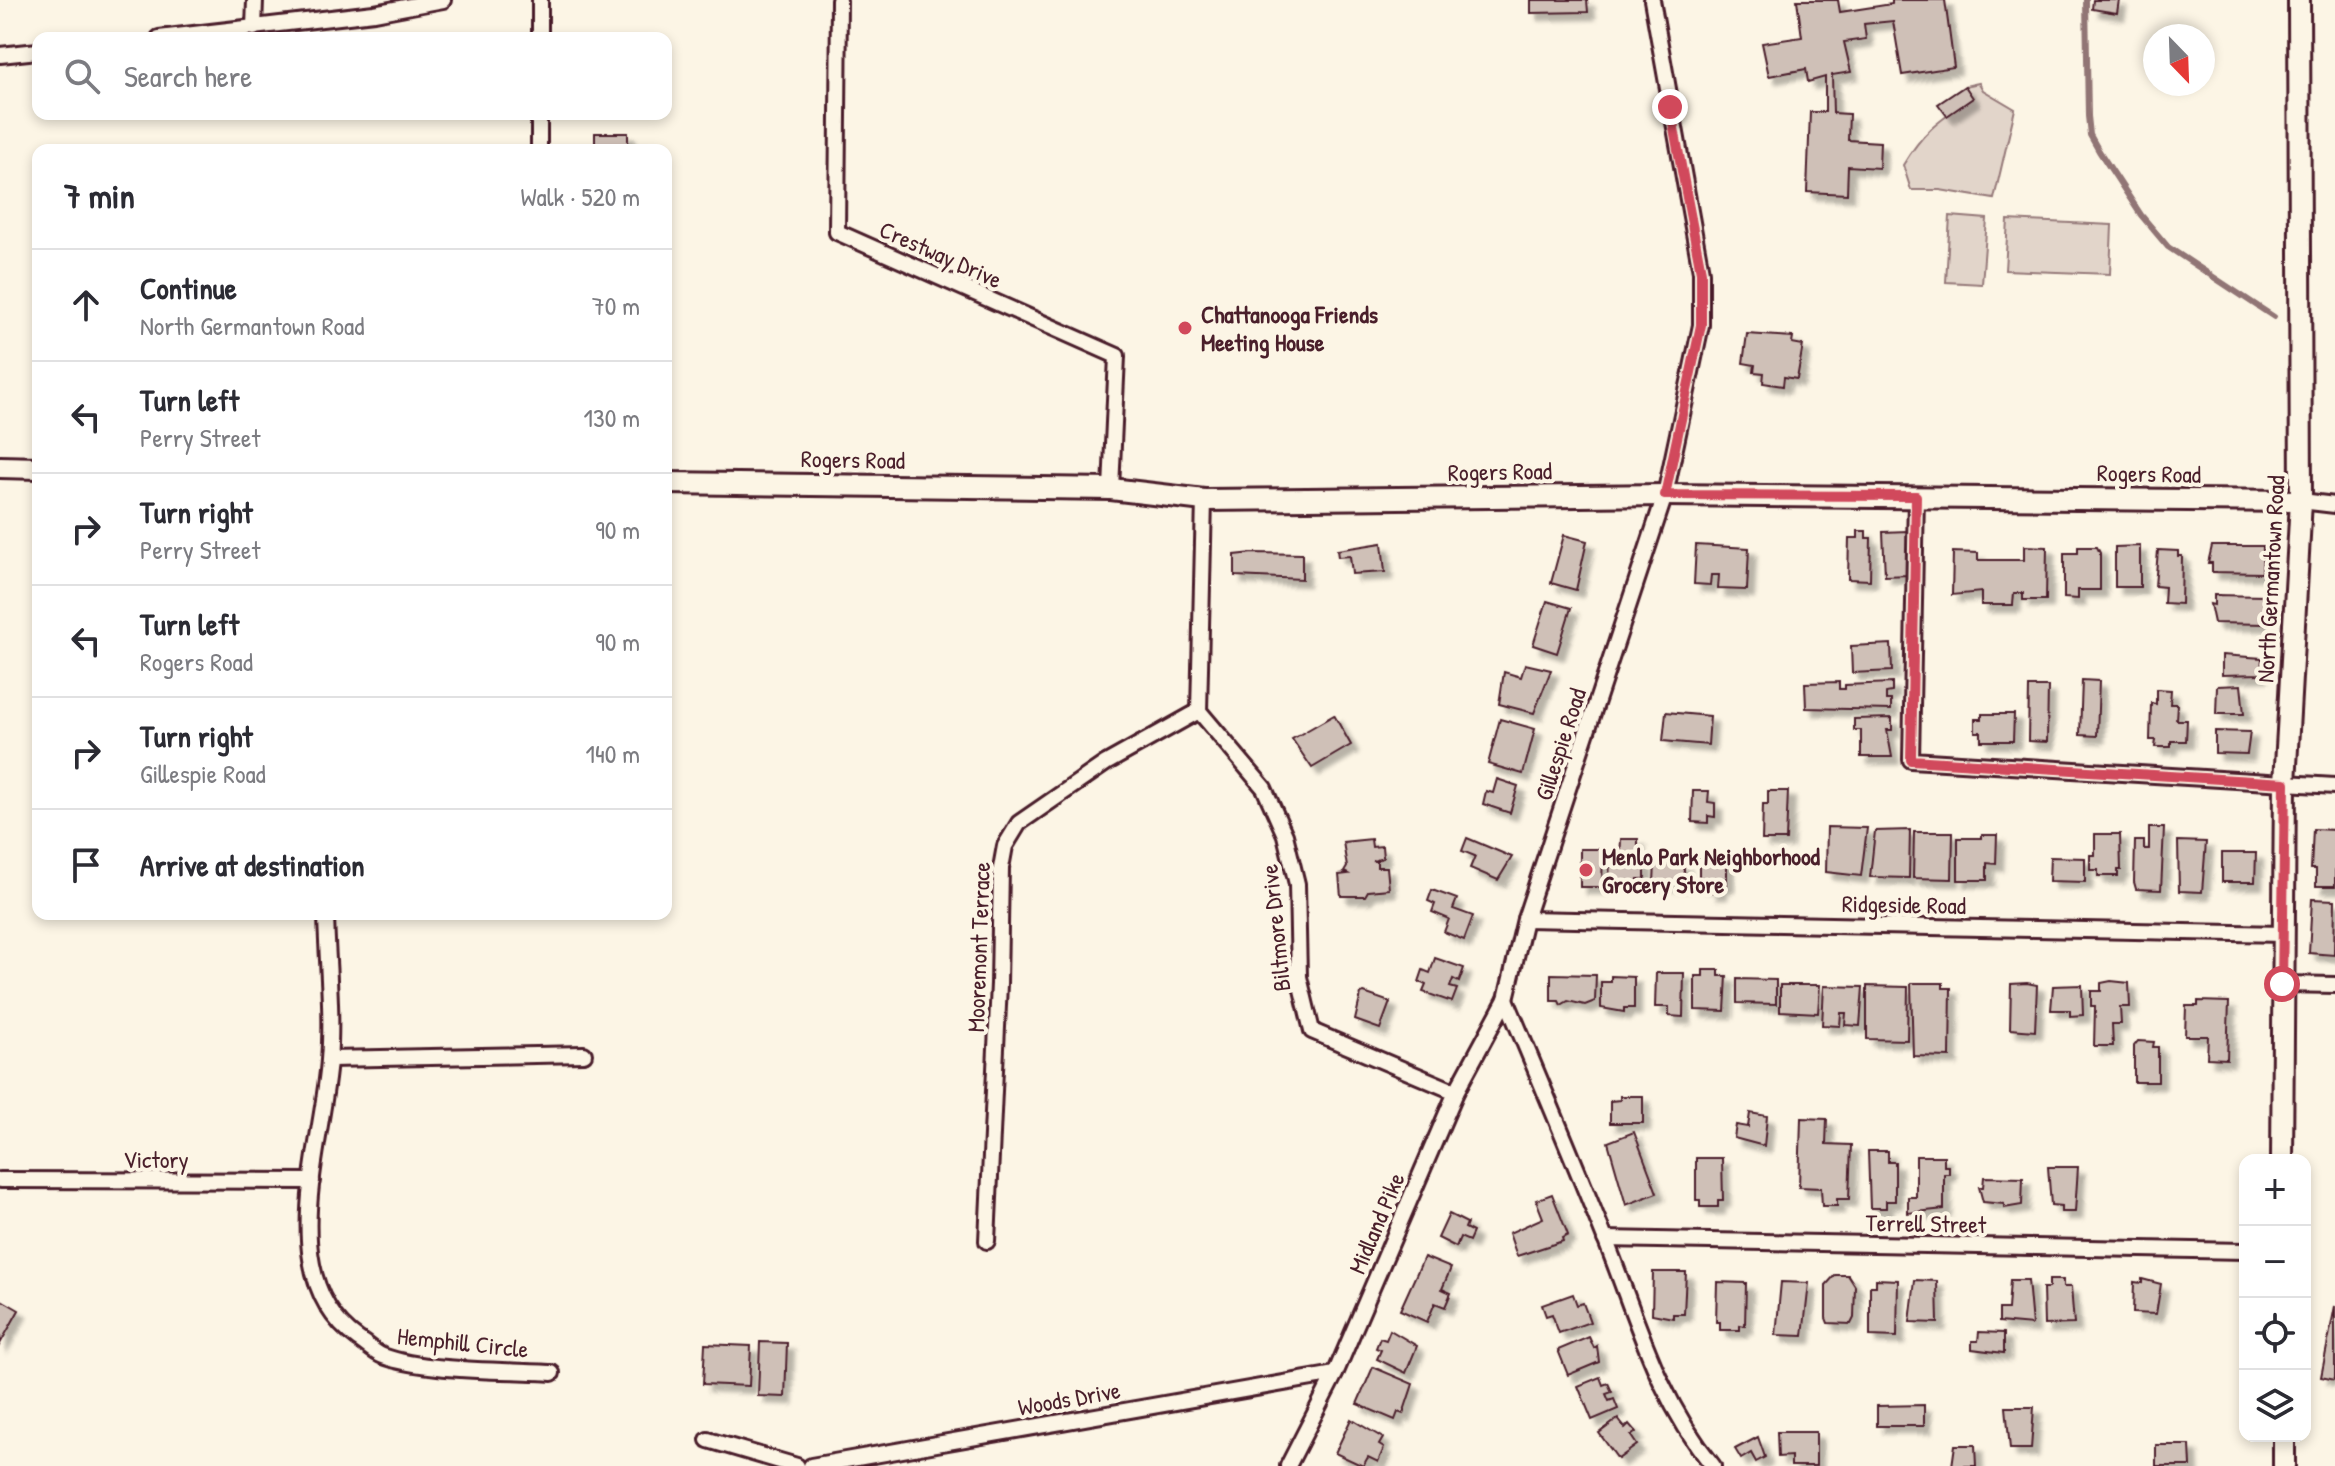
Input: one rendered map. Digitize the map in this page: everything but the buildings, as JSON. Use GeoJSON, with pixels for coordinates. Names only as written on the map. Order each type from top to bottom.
{"type":"FeatureCollection","features":[{"type":"Feature","properties":{"kind":"street"},"geometry":{"type":"LineString","coordinates":[[254,28],[255,0]]}},
{"type":"Feature","properties":{"kind":"street"},"geometry":{"type":"LineString","coordinates":[[216,32],[374,13],[443,0]]}},
{"type":"Feature","properties":{"kind":"street"},"geometry":{"type":"LineString","coordinates":[[540,0],[540,32]]}},
{"type":"Feature","properties":{"kind":"street","name":"Crestway Drive"},"geometry":{"type":"LineString","coordinates":[[839,0],[837,232],[1117,356],[1111,489]]}},
{"type":"Feature","properties":{"kind":"street","name":"Gillespie Road"},"geometry":{"type":"LineString","coordinates":[[1506,999],[1525,919],[1665,495],[1701,325],[1701,272],[1652,0]]}},
{"type":"Feature","properties":{"kind":"street","name":"North Germantown Road"},"geometry":{"type":"LineString","coordinates":[[2282,1154],[2285,783],[2301,501],[2299,0]]}},
{"type":"Feature","properties":{"kind":"street"},"geometry":{"type":"LineString","coordinates":[[0,55],[32,52]]}},
{"type":"Feature","properties":{"kind":"street"},"geometry":{"type":"LineString","coordinates":[[539,120],[539,144]]}},
{"type":"Feature","properties":{"kind":"street"},"geometry":{"type":"LineString","coordinates":[[0,467],[32,468]]}},
{"type":"Feature","properties":{"kind":"street","name":"Rogers Road"},"geometry":{"type":"LineString","coordinates":[[672,483],[1111,489],[1204,500],[1665,495],[1916,496],[2301,501],[2335,505]]}},
{"type":"Feature","properties":{"kind":"street"},"geometry":{"type":"LineString","coordinates":[[1916,496],[1911,760],[2335,786]]}},
{"type":"Feature","properties":{"kind":"street"},"geometry":{"type":"LineString","coordinates":[[1199,711],[1204,500]]}},
{"type":"Feature","properties":{"kind":"street","name":"Biltmore Drive"},"geometry":{"type":"LineString","coordinates":[[1199,711],[1264,788],[1285,835],[1297,884],[1299,977],[1312,1031],[1456,1092]]}},
{"type":"Feature","properties":{"kind":"street","name":"Mooremont Terrace"},"geometry":{"type":"LineString","coordinates":[[987,1241],[1001,868],[1005,846],[1019,823],[1106,763],[1199,711]]}},
{"type":"Feature","properties":{"kind":"street","name":"Ridgeside Road"},"geometry":{"type":"LineString","coordinates":[[1525,919],[2283,934]]}},
{"type":"Feature","properties":{"kind":"street","name":"Hemphill Circle"},"geometry":{"type":"LineString","coordinates":[[326,920],[330,1059],[312,1181],[309,1243],[314,1280],[340,1326],[383,1356],[448,1368],[552,1373]]}},
{"type":"Feature","properties":{"kind":"street"},"geometry":{"type":"LineString","coordinates":[[2282,984],[2335,985]]}},
{"type":"Feature","properties":{"kind":"street"},"geometry":{"type":"LineString","coordinates":[[1506,999],[1605,1239],[1655,1376],[1690,1438],[1713,1466]]}},
{"type":"Feature","properties":{"kind":"street","name":"Midland Pike"},"geometry":{"type":"LineString","coordinates":[[1288,1466],[1335,1374],[1456,1092],[1506,999]]}},
{"type":"Feature","properties":{"kind":"street"},"geometry":{"type":"LineString","coordinates":[[330,1059],[584,1054]]}},
{"type":"Feature","properties":{"kind":"street","name":"Victory"},"geometry":{"type":"LineString","coordinates":[[0,1180],[312,1181]]}},
{"type":"Feature","properties":{"kind":"street","name":"Terrell Street"},"geometry":{"type":"LineString","coordinates":[[1605,1239],[2239,1251]]}},
{"type":"Feature","properties":{"kind":"street","name":"Woods Drive"},"geometry":{"type":"LineString","coordinates":[[811,1466],[1335,1374]]}},
{"type":"Feature","properties":{"kind":"street"},"geometry":{"type":"LineString","coordinates":[[708,1440],[797,1466]]}},
{"type":"Feature","properties":{"kind":"street"},"geometry":{"type":"LineString","coordinates":[[2284,1442],[2284,1466]]}},
{"type":"Feature","properties":{"kind":"shaded area"},"geometry":{"type":"Polygon","coordinates":[[[1979,83],[1983,90],[2015,109],[1994,199],[1940,190],[1911,190],[1903,165],[1933,127],[1972,98],[1965,86],[1979,83]]]}},
{"type":"Feature","properties":{"kind":"shaded area"},"geometry":{"type":"Polygon","coordinates":[[[1950,216],[1987,219],[1982,284],[1946,282],[1950,216]]]}},
{"type":"Feature","properties":{"kind":"shaded area"},"geometry":{"type":"Polygon","coordinates":[[[2008,220],[2112,225],[2110,274],[2005,270],[2008,220]]]}},
{"type":"Feature","properties":{"kind":"waterway"},"geometry":{"type":"LineString","coordinates":[[2086,0],[2088,116],[2090,135],[2099,151],[2141,215],[2168,247],[2274,317]]}},
{"type":"Feature","properties":{"kind":"place","name":"Chattanooga Friends Meeting House"},"geometry":{"type":"Point","coordinates":[1185,328]}},
{"type":"Feature","properties":{"kind":"place","name":"Menlo Park Neighborhood Grocery Store"},"geometry":{"type":"Point","coordinates":[1586,870]}},
{"type":"Feature","properties":{"kind":"route"},"geometry":{"type":"LineString","coordinates":[[1670,107],[1701,272],[1701,325],[1665,495],[1916,496],[1911,760],[2285,783],[2282,984]]}}]}
